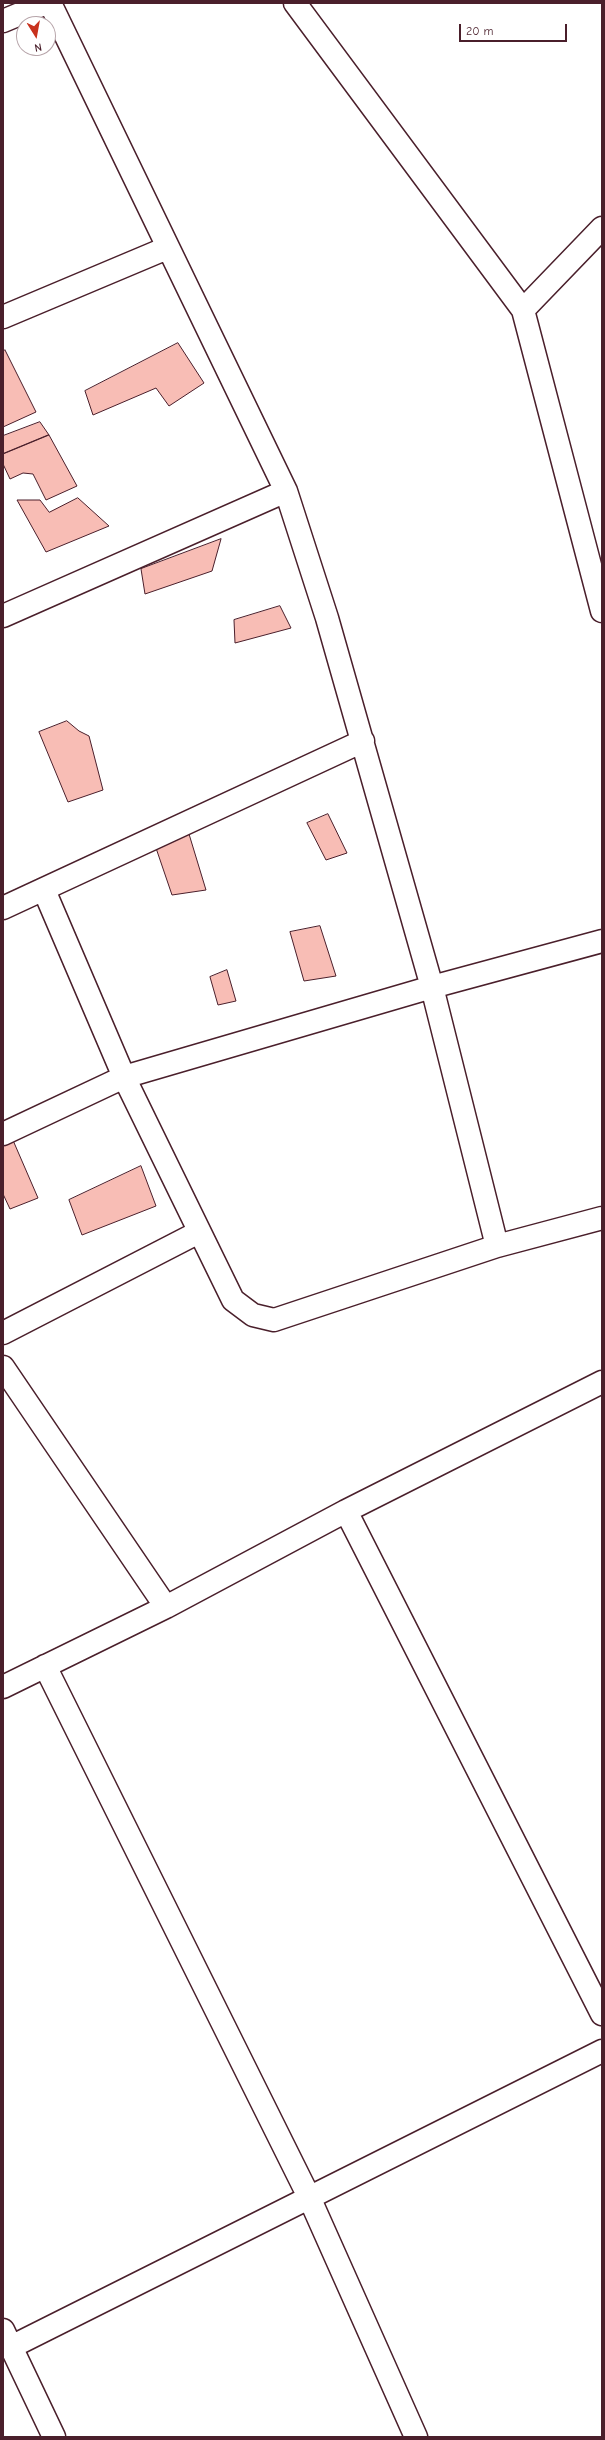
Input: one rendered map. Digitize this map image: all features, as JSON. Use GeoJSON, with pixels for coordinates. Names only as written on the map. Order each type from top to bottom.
{"type":"FeatureCollection","features":[{"type":"Feature","properties":{"kind":"street"},"geometry":{"type":"LineString","coordinates":[[3,21],[46,3]]}},
{"type":"Feature","properties":{"kind":"street"},"geometry":{"type":"LineString","coordinates":[[50,3],[167,248],[286,491],[363,741],[432,987],[497,1246]]}},
{"type":"Feature","properties":{"kind":"street"},"geometry":{"type":"LineString","coordinates":[[295,3],[523,310],[596,566],[602,611]]}},
{"type":"Feature","properties":{"kind":"street"},"geometry":{"type":"LineString","coordinates":[[523,310],[602,228]]}},
{"type":"Feature","properties":{"kind":"street"},"geometry":{"type":"LineString","coordinates":[[3,317],[167,248]]}},
{"type":"Feature","properties":{"kind":"street"},"geometry":{"type":"LineString","coordinates":[[3,616],[286,491]]}},
{"type":"Feature","properties":{"kind":"street"},"geometry":{"type":"LineString","coordinates":[[3,908],[363,741]]}},
{"type":"Feature","properties":{"kind":"street"},"geometry":{"type":"LineString","coordinates":[[44,890],[124,1077],[199,1232],[233,1300],[253,1315],[274,1320],[497,1246],[602,1218]]}},
{"type":"Feature","properties":{"kind":"street"},"geometry":{"type":"LineString","coordinates":[[3,1134],[124,1077],[432,987],[602,941]]}},
{"type":"Feature","properties":{"kind":"street"},"geometry":{"type":"LineString","coordinates":[[3,1333],[199,1232]]}},
{"type":"Feature","properties":{"kind":"street"},"geometry":{"type":"LineString","coordinates":[[3,1367],[166,1607]]}},
{"type":"Feature","properties":{"kind":"street"},"geometry":{"type":"LineString","coordinates":[[3,1687],[166,1607],[346,1511],[602,1382]]}},
{"type":"Feature","properties":{"kind":"street"},"geometry":{"type":"LineString","coordinates":[[346,1511],[602,2014]]}},
{"type":"Feature","properties":{"kind":"street"},"geometry":{"type":"LineString","coordinates":[[44,1666],[309,2197],[416,2437]]}},
{"type":"Feature","properties":{"kind":"street"},"geometry":{"type":"LineString","coordinates":[[54,2437],[7,2338],[309,2197],[602,2051]]}},
{"type":"Feature","properties":{"kind":"building"},"geometry":{"type":"Polygon","coordinates":[[[178,343],[204,383],[169,406],[156,388],[93,415],[85,391],[178,343]]]}},
{"type":"Feature","properties":{"kind":"building"},"geometry":{"type":"Polygon","coordinates":[[[5,350],[36,412],[3,427],[3,352],[5,350]]]}},
{"type":"Feature","properties":{"kind":"building"},"geometry":{"type":"Polygon","coordinates":[[[40,422],[49,435],[3,454],[3,436],[40,422]]]}},
{"type":"Feature","properties":{"kind":"building"},"geometry":{"type":"Polygon","coordinates":[[[49,435],[77,486],[46,500],[33,474],[23,473],[10,479],[3,464],[3,454],[49,435]]]}},
{"type":"Feature","properties":{"kind":"building"},"geometry":{"type":"Polygon","coordinates":[[[78,498],[109,526],[46,552],[17,500],[40,500],[49,512],[78,498]]]}},
{"type":"Feature","properties":{"kind":"building"},"geometry":{"type":"Polygon","coordinates":[[[221,539],[212,571],[145,594],[141,569],[221,539]]]}},
{"type":"Feature","properties":{"kind":"building"},"geometry":{"type":"Polygon","coordinates":[[[280,606],[291,628],[235,643],[234,620],[280,606]]]}},
{"type":"Feature","properties":{"kind":"building"},"geometry":{"type":"Polygon","coordinates":[[[67,721],[79,731],[89,736],[103,790],[68,802],[39,732],[67,721]]]}},
{"type":"Feature","properties":{"kind":"building"},"geometry":{"type":"Polygon","coordinates":[[[328,814],[347,853],[326,860],[307,823],[328,814]]]}},
{"type":"Feature","properties":{"kind":"building"},"geometry":{"type":"Polygon","coordinates":[[[189,834],[206,890],[172,895],[156,848],[189,834]]]}},
{"type":"Feature","properties":{"kind":"building"},"geometry":{"type":"Polygon","coordinates":[[[320,926],[336,976],[304,981],[290,932],[320,926]]]}},
{"type":"Feature","properties":{"kind":"building"},"geometry":{"type":"Polygon","coordinates":[[[227,970],[236,1001],[218,1005],[210,977],[227,970]]]}},
{"type":"Feature","properties":{"kind":"building"},"geometry":{"type":"Polygon","coordinates":[[[12,1138],[38,1198],[10,1209],[3,1194],[3,1144],[12,1138]]]}},
{"type":"Feature","properties":{"kind":"building"},"geometry":{"type":"Polygon","coordinates":[[[141,1166],[156,1206],[82,1235],[69,1200],[141,1166]]]}}]}
